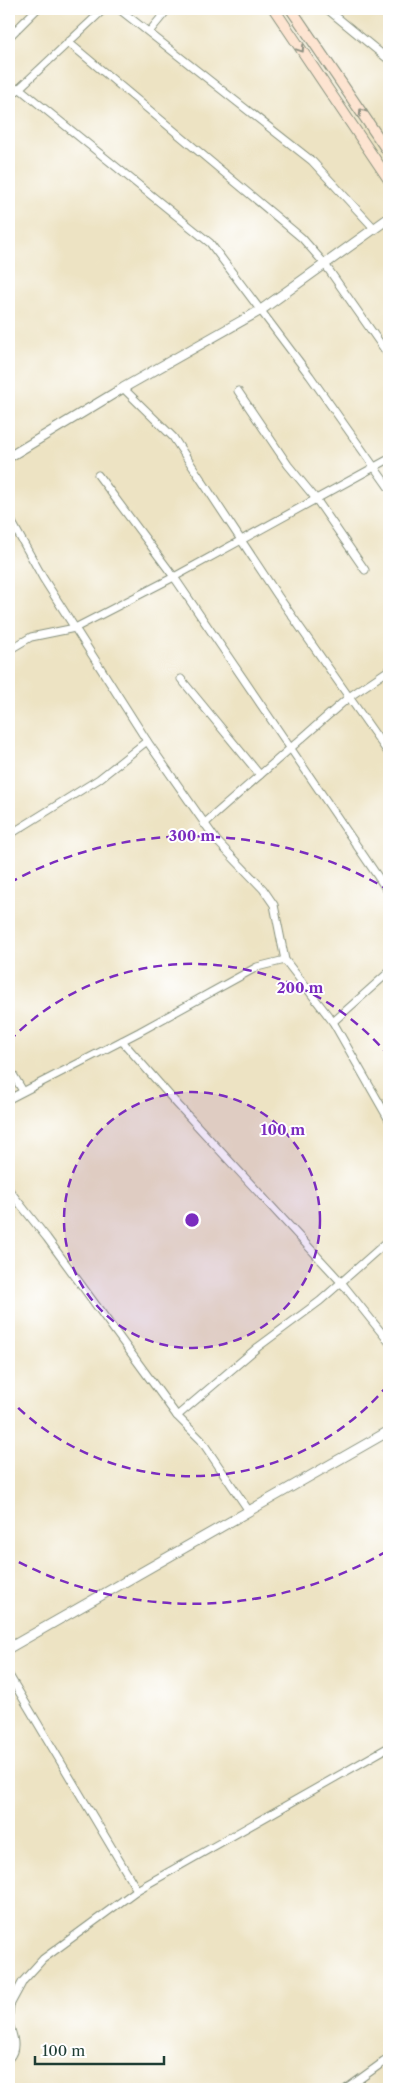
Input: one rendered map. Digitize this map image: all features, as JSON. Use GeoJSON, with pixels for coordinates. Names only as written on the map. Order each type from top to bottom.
{"type":"FeatureCollection","features":[{"type":"Feature","properties":{"kind":"main road"},"geometry":{"type":"LineString","coordinates":[[274,9],[389,180]]}},
{"type":"Feature","properties":{"kind":"main road"},"geometry":{"type":"LineString","coordinates":[[291,9],[389,153]]}},
{"type":"Feature","properties":{"kind":"street"},"geometry":{"type":"LineString","coordinates":[[9,36],[37,9]]}},
{"type":"Feature","properties":{"kind":"street"},"geometry":{"type":"LineString","coordinates":[[9,98],[104,9]]}},
{"type":"Feature","properties":{"kind":"street"},"geometry":{"type":"LineString","coordinates":[[120,9],[312,161],[374,228]]}},
{"type":"Feature","properties":{"kind":"street"},"geometry":{"type":"LineString","coordinates":[[149,32],[168,9]]}},
{"type":"Feature","properties":{"kind":"street"},"geometry":{"type":"LineString","coordinates":[[327,9],[389,60]]}},
{"type":"Feature","properties":{"kind":"street"},"geometry":{"type":"LineString","coordinates":[[68,42],[302,238],[324,264],[389,356]]}},
{"type":"Feature","properties":{"kind":"street"},"geometry":{"type":"LineString","coordinates":[[19,88],[210,243],[261,310],[389,488]]}},
{"type":"Feature","properties":{"kind":"street"},"geometry":{"type":"LineString","coordinates":[[9,457],[122,388],[261,310],[389,218]]}},
{"type":"Feature","properties":{"kind":"street"},"geometry":{"type":"LineString","coordinates":[[122,388],[173,437],[240,539],[389,754]]}},
{"type":"Feature","properties":{"kind":"street"},"geometry":{"type":"LineString","coordinates":[[238,391],[288,465],[316,499],[364,570]]}},
{"type":"Feature","properties":{"kind":"street"},"geometry":{"type":"LineString","coordinates":[[9,650],[32,637],[75,628],[174,577],[240,539],[389,459]]}},
{"type":"Feature","properties":{"kind":"street"},"geometry":{"type":"LineString","coordinates":[[98,475],[174,577],[389,893]]}},
{"type":"Feature","properties":{"kind":"street"},"geometry":{"type":"LineString","coordinates":[[9,517],[43,578],[147,741],[217,842],[263,889],[274,905],[285,960],[334,1022],[389,1120]]}},
{"type":"Feature","properties":{"kind":"street"},"geometry":{"type":"LineString","coordinates":[[204,824],[349,697],[389,670]]}},
{"type":"Feature","properties":{"kind":"street"},"geometry":{"type":"LineString","coordinates":[[181,679],[260,775]]}},
{"type":"Feature","properties":{"kind":"street"},"geometry":{"type":"LineString","coordinates":[[9,835],[99,779],[147,741]]}},
{"type":"Feature","properties":{"kind":"street"},"geometry":{"type":"LineString","coordinates":[[9,1099],[122,1041],[257,967],[285,960]]}},
{"type":"Feature","properties":{"kind":"street"},"geometry":{"type":"LineString","coordinates":[[334,1022],[389,972]]}},
{"type":"Feature","properties":{"kind":"street"},"geometry":{"type":"LineString","coordinates":[[122,1041],[217,1149],[341,1282],[389,1342]]}},
{"type":"Feature","properties":{"kind":"street"},"geometry":{"type":"LineString","coordinates":[[9,1068],[23,1092]]}},
{"type":"Feature","properties":{"kind":"street"},"geometry":{"type":"LineString","coordinates":[[9,1190],[47,1238],[177,1416],[201,1440],[250,1511]]}},
{"type":"Feature","properties":{"kind":"street"},"geometry":{"type":"LineString","coordinates":[[177,1416],[258,1347],[320,1301],[389,1240]]}},
{"type":"Feature","properties":{"kind":"street"},"geometry":{"type":"LineString","coordinates":[[9,1648],[389,1431]]}},
{"type":"Feature","properties":{"kind":"street"},"geometry":{"type":"LineString","coordinates":[[9,1675],[137,1890]]}},
{"type":"Feature","properties":{"kind":"street"},"geometry":{"type":"LineString","coordinates":[[9,2014],[10,2005],[23,1981],[43,1959],[137,1890],[389,1747]]}},
{"type":"Feature","properties":{"kind":"street"},"geometry":{"type":"LineString","coordinates":[[9,2024],[15,2039],[12,2055],[9,2058]]}},
{"type":"Feature","properties":{"kind":"street"},"geometry":{"type":"LineString","coordinates":[[346,2089],[389,2058]]}}]}
